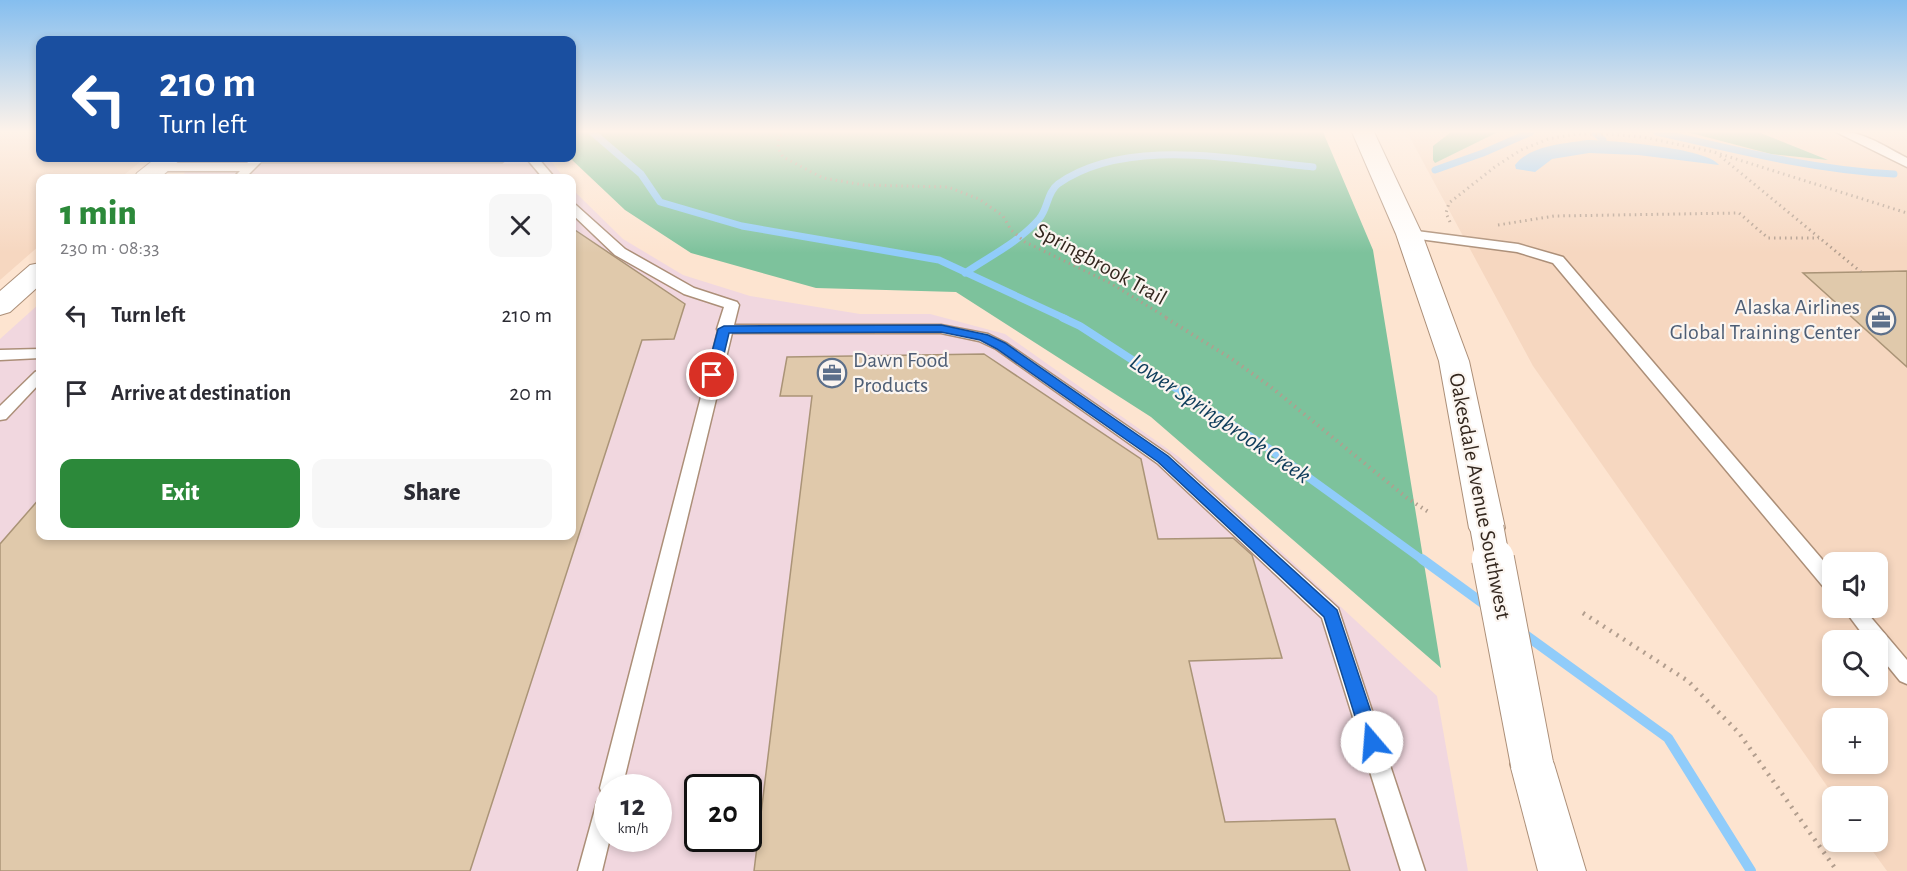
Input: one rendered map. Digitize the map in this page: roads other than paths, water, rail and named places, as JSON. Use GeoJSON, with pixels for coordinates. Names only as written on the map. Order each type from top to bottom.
{"type":"FeatureCollection","features":[{"type":"Feature","properties":{"kind":"street","name":"Oakesdale Avenue Southwest"},"geometry":{"type":"LineString","coordinates":[[1381,173],[1409,234],[1454,362],[1532,764],[1562,871]]}},
{"type":"Feature","properties":{"kind":"street"},"geometry":{"type":"LineString","coordinates":[[0,306],[36,274]]}},
{"type":"Feature","properties":{"kind":"lane"},"geometry":{"type":"LineString","coordinates":[[576,212],[620,252],[689,291],[732,304],[614,774]]}},
{"type":"Feature","properties":{"kind":"lane"},"geometry":{"type":"LineString","coordinates":[[1409,234],[1518,248],[1558,260],[1822,572]]}},
{"type":"Feature","properties":{"kind":"lane"},"geometry":{"type":"LineString","coordinates":[[724,329],[941,329],[983,337],[1001,346],[1163,459],[1331,614],[1413,871]]}},
{"type":"Feature","properties":{"kind":"lane"},"geometry":{"type":"LineString","coordinates":[[0,355],[36,354]]}},
{"type":"Feature","properties":{"kind":"lane"},"geometry":{"type":"LineString","coordinates":[[0,415],[36,379]]}},
{"type":"Feature","properties":{"kind":"lane"},"geometry":{"type":"LineString","coordinates":[[1860,618],[1907,675]]}},
{"type":"Feature","properties":{"kind":"lane"},"geometry":{"type":"LineString","coordinates":[[590,871],[595,852]]}},
{"type":"Feature","properties":{"kind":"waterway","name":"Lower Springbrook Creek"},"geometry":{"type":"LineString","coordinates":[[639,173],[660,202],[742,226],[939,260],[966,272]]}},
{"type":"Feature","properties":{"kind":"waterway"},"geometry":{"type":"LineString","coordinates":[[966,272],[1023,235],[1042,215],[1054,187],[1078,173]]}},
{"type":"Feature","properties":{"kind":"waterway"},"geometry":{"type":"LineString","coordinates":[[1874,173],[1894,174]]}},
{"type":"Feature","properties":{"kind":"waterway","name":"Lower Springbrook Creek"},"geometry":{"type":"LineString","coordinates":[[966,272],[1066,319]]}},
{"type":"Feature","properties":{"kind":"waterway","name":"Lower Springbrook Creek"},"geometry":{"type":"LineString","coordinates":[[1063,318],[1080,326],[1268,448],[1424,561]]}},
{"type":"Feature","properties":{"kind":"waterway","name":"Lower Springbrook Creek"},"geometry":{"type":"LineString","coordinates":[[1422,559],[1488,607]]}},
{"type":"Feature","properties":{"kind":"waterway","name":"Lower Springbrook Creek"},"geometry":{"type":"LineString","coordinates":[[1520,631],[1668,738],[1751,871]]}},
{"type":"Feature","properties":{"kind":"place","name":"Alaska Airlines Global Training Center"},"geometry":{"type":"Point","coordinates":[1881,320]}},
{"type":"Feature","properties":{"kind":"place","name":"Dawn Food Products"},"geometry":{"type":"Point","coordinates":[832,373]}}]}
